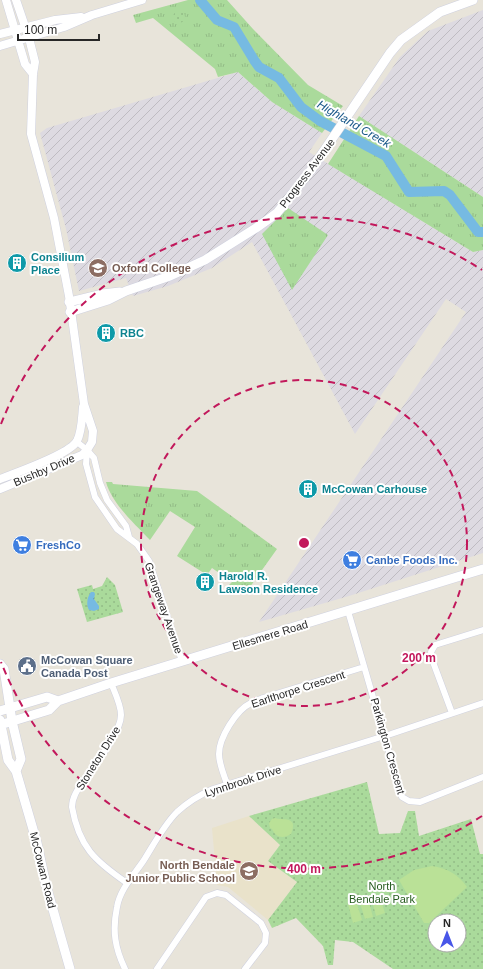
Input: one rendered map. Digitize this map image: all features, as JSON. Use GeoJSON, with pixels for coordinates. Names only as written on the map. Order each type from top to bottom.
{"type":"FeatureCollection","features":[{"type":"Feature","properties":{"kind":"main road","name":"Progress Avenue"},"geometry":{"type":"LineString","coordinates":[[70,312],[108,300],[126,291],[170,276],[205,260],[277,213],[311,170],[390,53],[401,40],[440,12],[473,0]]}},
{"type":"Feature","properties":{"kind":"main road","name":"Progress Avenue"},"geometry":{"type":"LineString","coordinates":[[69,302],[102,294],[126,291]]}},
{"type":"Feature","properties":{"kind":"main road","name":"Ellesmere Road"},"geometry":{"type":"LineString","coordinates":[[0,722],[12,721],[49,710],[58,701],[111,683],[483,569]]}},
{"type":"Feature","properties":{"kind":"main road","name":"McCowan Road"},"geometry":{"type":"LineString","coordinates":[[0,664],[4,669],[12,721],[22,760],[16,771]]}},
{"type":"Feature","properties":{"kind":"main road","name":"Ellesmere Road"},"geometry":{"type":"LineString","coordinates":[[0,711],[47,697],[58,701]]}},
{"type":"Feature","properties":{"kind":"main road","name":"McCowan Road"},"geometry":{"type":"LineString","coordinates":[[0,722],[8,760],[16,771],[37,843],[46,885],[70,969]]}},
{"type":"Feature","properties":{"kind":"street"},"geometry":{"type":"LineString","coordinates":[[6,0],[25,64],[33,74]]}},
{"type":"Feature","properties":{"kind":"street"},"geometry":{"type":"LineString","coordinates":[[16,0],[29,38],[35,62],[30,134],[54,218],[70,312]]}},
{"type":"Feature","properties":{"kind":"street"},"geometry":{"type":"LineString","coordinates":[[0,46],[64,27],[92,15],[142,0]]}},
{"type":"Feature","properties":{"kind":"street"},"geometry":{"type":"LineString","coordinates":[[0,34],[54,20],[92,15]]}},
{"type":"Feature","properties":{"kind":"street","name":"Grangeway Avenue"},"geometry":{"type":"LineString","coordinates":[[70,312],[84,404],[93,431],[92,442],[87,450],[86,464],[95,497],[117,529],[137,544],[149,561],[182,662]]}},
{"type":"Feature","properties":{"kind":"street","name":"Grangeway Avenue"},"geometry":{"type":"LineString","coordinates":[[84,404],[80,434],[77,442],[94,458],[100,483],[107,500],[126,526],[129,537]]}},
{"type":"Feature","properties":{"kind":"street","name":"Bushby Drive"},"geometry":{"type":"LineString","coordinates":[[2,478],[50,458],[72,447],[77,442]]}},
{"type":"Feature","properties":{"kind":"street","name":"Bushby Drive"},"geometry":{"type":"LineString","coordinates":[[0,489],[82,455],[87,450]]}},
{"type":"Feature","properties":{"kind":"street"},"geometry":{"type":"LineString","coordinates":[[50,458],[53,467]]}},
{"type":"Feature","properties":{"kind":"street"},"geometry":{"type":"LineString","coordinates":[[2,478],[8,485]]}},
{"type":"Feature","properties":{"kind":"street","name":"Parkington Crescent"},"geometry":{"type":"LineString","coordinates":[[348,611],[400,794],[406,800],[420,802],[483,778]]}},
{"type":"Feature","properties":{"kind":"street"},"geometry":{"type":"LineString","coordinates":[[452,713],[430,652],[435,646],[483,630]]}},
{"type":"Feature","properties":{"kind":"street","name":"Earlthorpe Crescent"},"geometry":{"type":"LineString","coordinates":[[226,784],[220,760],[220,746],[235,717],[243,708],[250,703],[263,698],[364,667]]}},
{"type":"Feature","properties":{"kind":"street","name":"Stoneton Drive"},"geometry":{"type":"LineString","coordinates":[[111,683],[121,716],[118,728],[78,789],[72,802],[72,807],[80,835],[87,849],[102,866],[127,883]]}},
{"type":"Feature","properties":{"kind":"street","name":"Lynnbrook Drive"},"geometry":{"type":"LineString","coordinates":[[125,969],[117,952],[114,930],[117,906],[127,883],[175,814],[195,797],[226,784],[384,736],[483,703]]}},
{"type":"Feature","properties":{"kind":"street"},"geometry":{"type":"LineString","coordinates":[[157,969],[206,897],[217,893],[226,895],[261,923],[266,933],[265,943],[245,969]]}},
{"type":"Feature","properties":{"kind":"shaded area"},"geometry":{"type":"Polygon","coordinates":[[[483,10],[483,197],[359,116],[400,57],[428,31],[483,10]]]}},
{"type":"Feature","properties":{"kind":"shaded area"},"geometry":{"type":"Polygon","coordinates":[[[238,72],[272,102],[322,133],[309,152],[473,252],[483,250],[483,553],[349,596],[259,622],[466,312],[446,299],[355,434],[252,242],[212,268],[168,286],[133,296],[126,278],[79,291],[66,229],[40,133],[47,128],[238,72]]]}},
{"type":"Feature","properties":{"kind":"shaded area","name":"North Bendale Junior Public School"},"geometry":{"type":"Polygon","coordinates":[[[249,816],[280,845],[268,861],[297,882],[268,920],[228,887],[217,885],[212,828],[249,816]]]}},
{"type":"Feature","properties":{"kind":"green space"},"geometry":{"type":"Polygon","coordinates":[[[188,0],[227,0],[308,85],[343,106],[322,133],[272,102],[238,72],[218,77],[215,69],[153,18],[136,23],[133,15],[188,0]]]}},
{"type":"Feature","properties":{"kind":"green space"},"geometry":{"type":"Polygon","coordinates":[[[179,11],[183,13],[185,17],[183,21],[179,23],[175,21],[173,17],[175,13],[179,11]]]}},
{"type":"Feature","properties":{"kind":"green space"},"geometry":{"type":"Polygon","coordinates":[[[359,116],[483,197],[483,250],[473,252],[328,164],[359,116]]]}},
{"type":"Feature","properties":{"kind":"green space"},"geometry":{"type":"Polygon","coordinates":[[[288,208],[328,235],[292,290],[262,234],[288,208]]]}},
{"type":"Feature","properties":{"kind":"green space"},"geometry":{"type":"Polygon","coordinates":[[[106,482],[112,482],[113,484],[197,491],[277,549],[245,594],[229,585],[232,582],[212,568],[207,575],[177,556],[195,527],[170,511],[150,540],[119,506],[113,498],[106,482]]]}},
{"type":"Feature","properties":{"kind":"green space"},"geometry":{"type":"Polygon","coordinates":[[[107,577],[115,585],[123,612],[87,622],[77,589],[92,585],[93,589],[102,586],[107,577]]]}},
{"type":"Feature","properties":{"kind":"green space","name":"North Bendale Park"},"geometry":{"type":"Polygon","coordinates":[[[367,782],[379,834],[400,833],[408,811],[415,811],[419,836],[471,819],[480,854],[483,854],[483,969],[393,969],[353,942],[335,940],[333,965],[328,965],[323,946],[296,918],[272,928],[268,920],[297,882],[268,861],[280,845],[249,816],[367,782]]]}},
{"type":"Feature","properties":{"kind":"green space"},"geometry":{"type":"Polygon","coordinates":[[[275,818],[291,821],[293,828],[291,834],[285,837],[280,837],[270,828],[269,823],[275,818]]]}},
{"type":"Feature","properties":{"kind":"green space"},"geometry":{"type":"Polygon","coordinates":[[[432,866],[443,868],[460,879],[467,887],[440,913],[427,913],[427,923],[424,923],[399,880],[414,870],[432,866]]]}},
{"type":"Feature","properties":{"kind":"green space"},"geometry":{"type":"Polygon","coordinates":[[[379,895],[385,913],[376,916],[371,897],[379,895]]]}},
{"type":"Feature","properties":{"kind":"green space"},"geometry":{"type":"Polygon","coordinates":[[[368,898],[373,917],[365,919],[359,900],[368,898]]]}},
{"type":"Feature","properties":{"kind":"green space"},"geometry":{"type":"Polygon","coordinates":[[[356,901],[362,920],[353,923],[348,904],[356,901]]]}},
{"type":"Feature","properties":{"kind":"water"},"geometry":{"type":"Polygon","coordinates":[[[91,592],[94,592],[94,599],[99,606],[99,609],[94,611],[89,610],[87,606],[91,592]]]}},
{"type":"Feature","properties":{"kind":"waterway","name":"Highland Creek"},"geometry":{"type":"LineString","coordinates":[[200,0],[217,20],[234,27],[259,67],[279,78],[301,107],[320,121],[386,156],[409,192],[444,191],[450,195],[478,232],[483,232]]}},
{"type":"Feature","properties":{"kind":"place","name":"Consilium Place"},"geometry":{"type":"Point","coordinates":[17,263]}},
{"type":"Feature","properties":{"kind":"place","name":"Oxford College"},"geometry":{"type":"Point","coordinates":[98,268]}},
{"type":"Feature","properties":{"kind":"place","name":"RBC"},"geometry":{"type":"Point","coordinates":[106,333]}},
{"type":"Feature","properties":{"kind":"place","name":"McCowan Carhouse"},"geometry":{"type":"Point","coordinates":[308,489]}},
{"type":"Feature","properties":{"kind":"place","name":"FreshCo"},"geometry":{"type":"Point","coordinates":[22,545]}},
{"type":"Feature","properties":{"kind":"place","name":"Canbe Foods Inc."},"geometry":{"type":"Point","coordinates":[352,560]}},
{"type":"Feature","properties":{"kind":"place","name":"Harold R. Lawson Residence"},"geometry":{"type":"Point","coordinates":[205,582]}},
{"type":"Feature","properties":{"kind":"place","name":"McCowan Square Canada Post"},"geometry":{"type":"Point","coordinates":[27,666]}},
{"type":"Feature","properties":{"kind":"place","name":"North Bendale Junior Public School"},"geometry":{"type":"Point","coordinates":[249,871]}}]}
